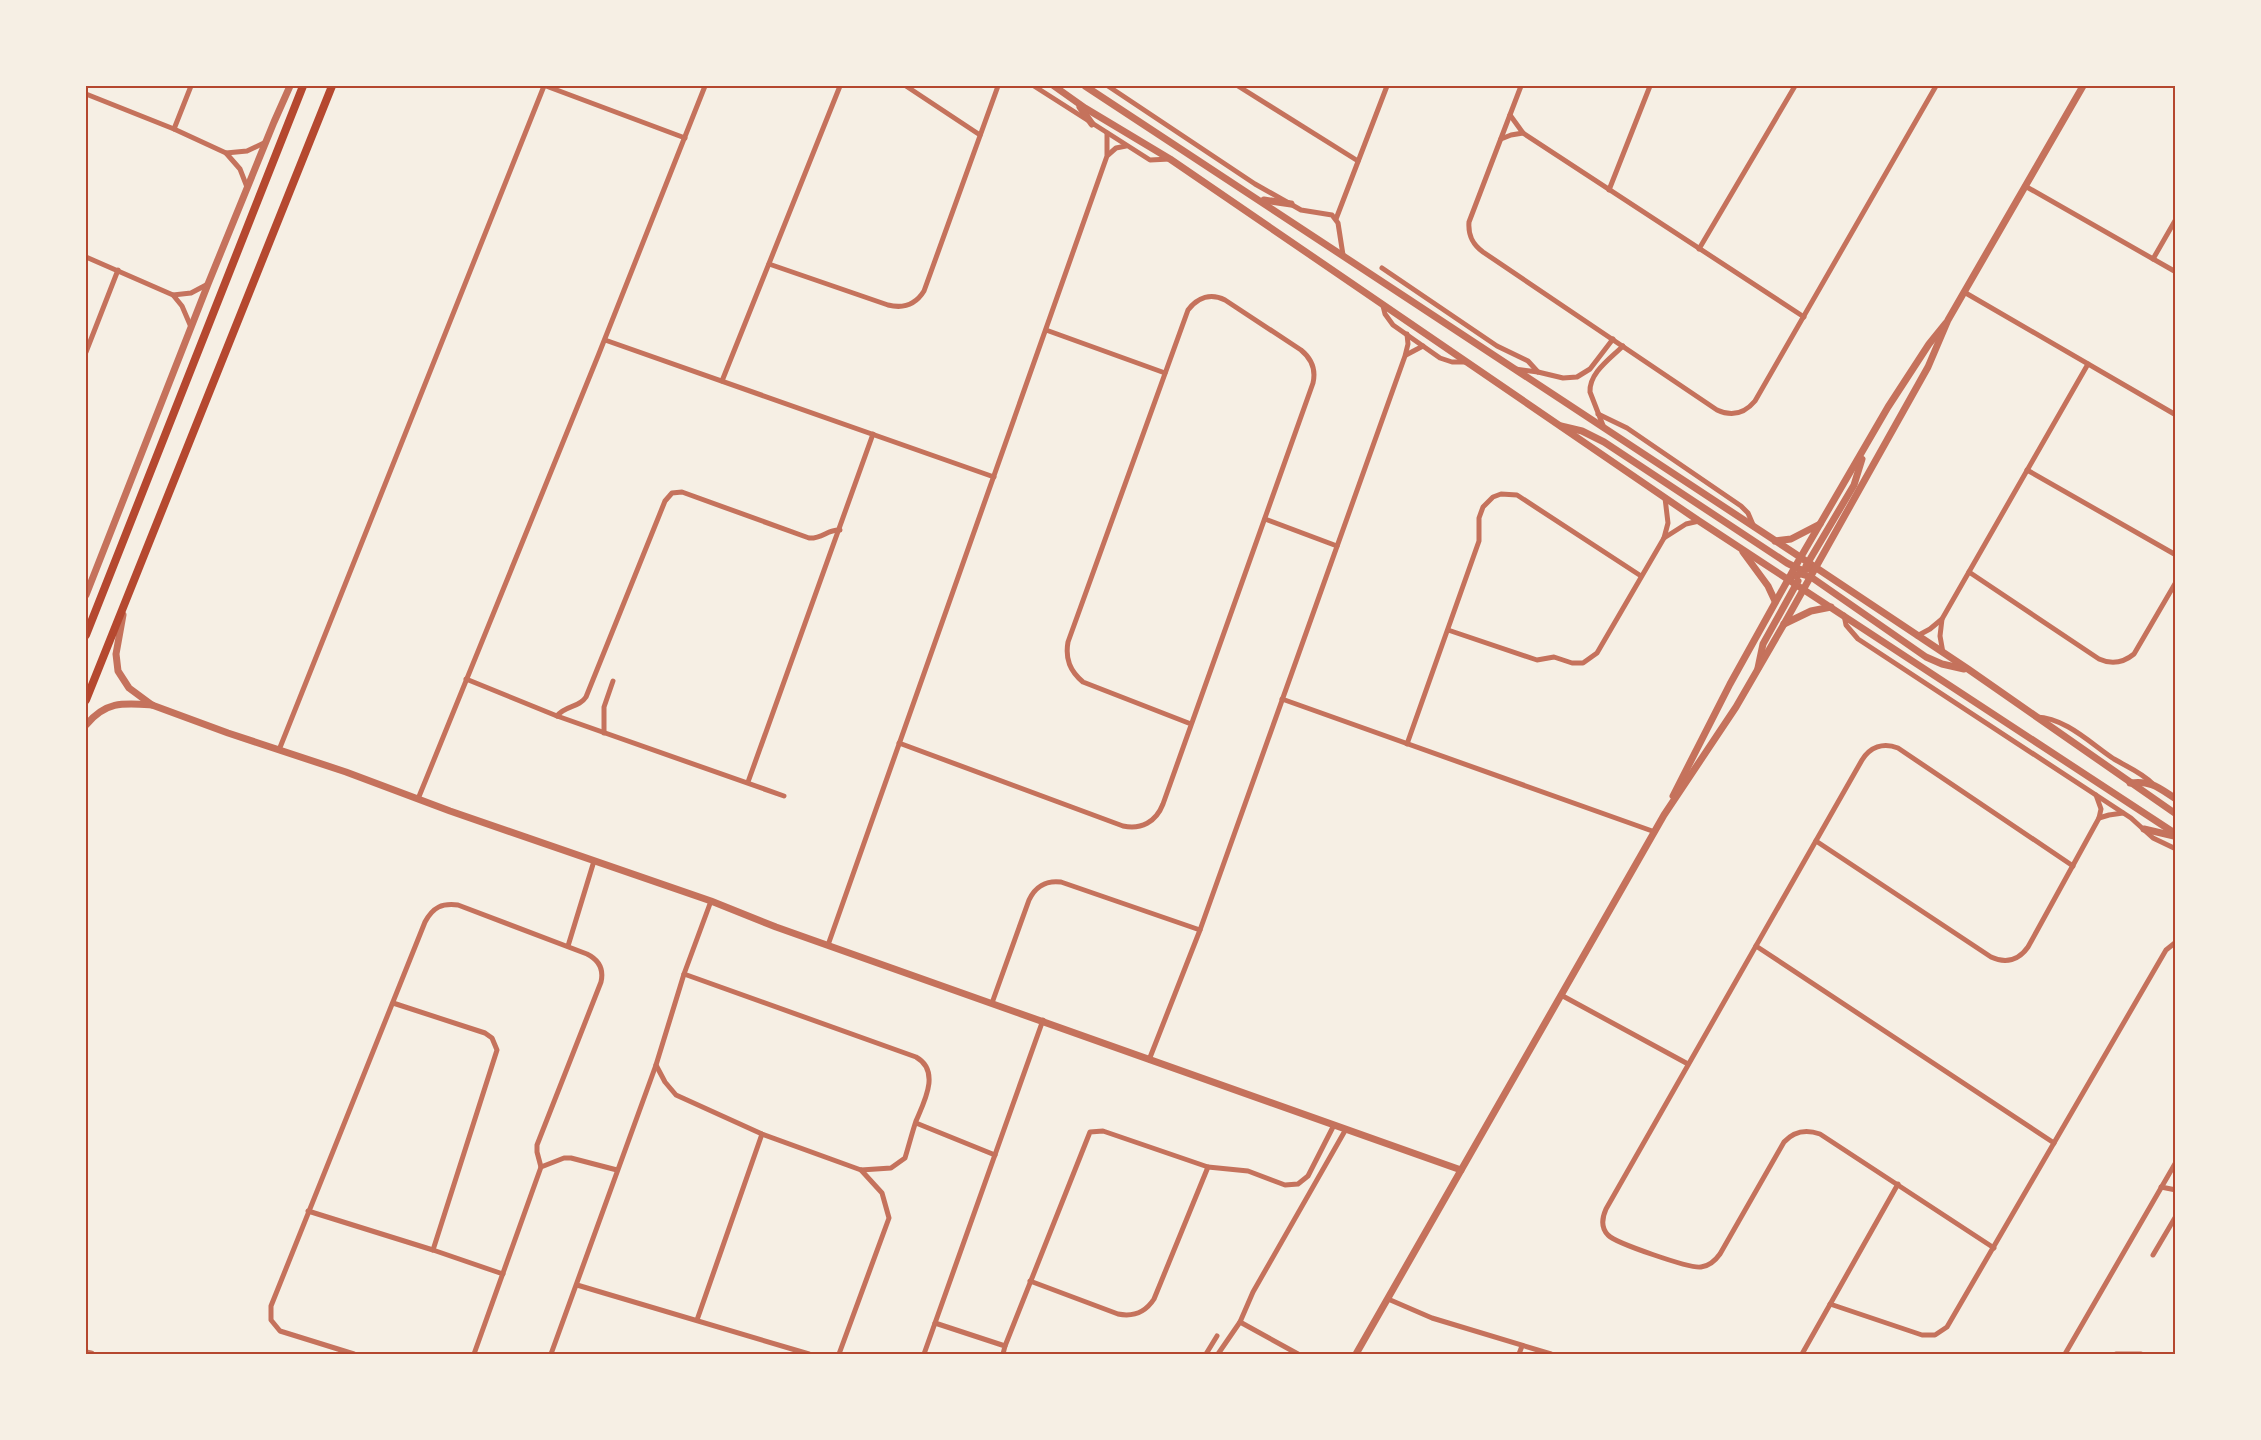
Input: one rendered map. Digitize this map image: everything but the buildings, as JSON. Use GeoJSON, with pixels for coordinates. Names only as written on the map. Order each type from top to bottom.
{"type":"FeatureCollection","features":[{"type":"Feature","properties":{"kind":"main road"},"geometry":{"type":"LineString","coordinates":[[86,635],[303,86]]}},
{"type":"Feature","properties":{"kind":"main road"},"geometry":{"type":"LineString","coordinates":[[322,111],[326,86]]}},
{"type":"Feature","properties":{"kind":"main road"},"geometry":{"type":"LineString","coordinates":[[86,700],[332,86]]}},
{"type":"Feature","properties":{"kind":"street"},"geometry":{"type":"LineString","coordinates":[[174,129],[191,86]]}},
{"type":"Feature","properties":{"kind":"street"},"geometry":{"type":"LineString","coordinates":[[86,595],[208,284],[290,86]]}},
{"type":"Feature","properties":{"kind":"street"},"geometry":{"type":"LineString","coordinates":[[279,750],[545,86],[685,138]]}},
{"type":"Feature","properties":{"kind":"street"},"geometry":{"type":"LineString","coordinates":[[418,799],[605,340],[705,86]]}},
{"type":"Feature","properties":{"kind":"street"},"geometry":{"type":"LineString","coordinates":[[723,381],[840,86]]}},
{"type":"Feature","properties":{"kind":"street"},"geometry":{"type":"LineString","coordinates":[[906,86],[980,135]]}},
{"type":"Feature","properties":{"kind":"street"},"geometry":{"type":"LineString","coordinates":[[769,264],[888,305],[901,307],[912,304],[924,291],[998,86]]}},
{"type":"Feature","properties":{"kind":"street"},"geometry":{"type":"LineString","coordinates":[[1034,86],[1150,160],[1170,159]]}},
{"type":"Feature","properties":{"kind":"street"},"geometry":{"type":"LineString","coordinates":[[1054,86],[1170,159],[1699,521],[2175,835]]}},
{"type":"Feature","properties":{"kind":"street"},"geometry":{"type":"LineString","coordinates":[[1085,86],[1801,557],[1804,571]]}},
{"type":"Feature","properties":{"kind":"street"},"geometry":{"type":"LineString","coordinates":[[1108,86],[1250,182],[1307,211],[1328,213],[1336,219]]}},
{"type":"Feature","properties":{"kind":"street"},"geometry":{"type":"LineString","coordinates":[[1238,86],[1358,161]]}},
{"type":"Feature","properties":{"kind":"street"},"geometry":{"type":"LineString","coordinates":[[1250,93],[1254,86]]}},
{"type":"Feature","properties":{"kind":"street"},"geometry":{"type":"LineString","coordinates":[[1343,255],[1336,219],[1387,86]]}},
{"type":"Feature","properties":{"kind":"street"},"geometry":{"type":"LineString","coordinates":[[1521,86],[1469,222],[1473,242],[1483,252],[1718,410],[1735,414],[1746,410],[1755,401],[1936,86]]}},
{"type":"Feature","properties":{"kind":"street"},"geometry":{"type":"LineString","coordinates":[[1609,190],[1650,86]]}},
{"type":"Feature","properties":{"kind":"street"},"geometry":{"type":"LineString","coordinates":[[1699,249],[1795,86]]}},
{"type":"Feature","properties":{"kind":"street"},"geometry":{"type":"LineString","coordinates":[[1667,810],[1688,763],[1775,601],[1788,579],[1816,568],[1924,374],[1948,320],[2083,86]]}},
{"type":"Feature","properties":{"kind":"street"},"geometry":{"type":"LineString","coordinates":[[86,94],[174,129],[226,153],[240,169],[247,188]]}},
{"type":"Feature","properties":{"kind":"street"},"geometry":{"type":"LineString","coordinates":[[1077,102],[1092,124]]}},
{"type":"Feature","properties":{"kind":"street"},"geometry":{"type":"LineString","coordinates":[[1510,115],[1522,133],[1804,317]]}},
{"type":"Feature","properties":{"kind":"street"},"geometry":{"type":"LineString","coordinates":[[828,945],[1107,156],[1107,133]]}},
{"type":"Feature","properties":{"kind":"street"},"geometry":{"type":"LineString","coordinates":[[1501,140],[1522,133]]}},
{"type":"Feature","properties":{"kind":"street"},"geometry":{"type":"LineString","coordinates":[[226,153],[248,151],[266,142]]}},
{"type":"Feature","properties":{"kind":"street"},"geometry":{"type":"LineString","coordinates":[[1107,156],[1116,148],[1126,146]]}},
{"type":"Feature","properties":{"kind":"street"},"geometry":{"type":"LineString","coordinates":[[2025,186],[2175,272]]}},
{"type":"Feature","properties":{"kind":"street"},"geometry":{"type":"LineString","coordinates":[[1261,200],[1291,204]]}},
{"type":"Feature","properties":{"kind":"street"},"geometry":{"type":"LineString","coordinates":[[2153,259],[2175,219]]}},
{"type":"Feature","properties":{"kind":"street"},"geometry":{"type":"LineString","coordinates":[[86,257],[173,295],[182,306],[191,327]]}},
{"type":"Feature","properties":{"kind":"street"},"geometry":{"type":"LineString","coordinates":[[1382,268],[1497,346],[1528,361],[1538,372]]}},
{"type":"Feature","properties":{"kind":"street"},"geometry":{"type":"LineString","coordinates":[[86,352],[118,270]]}},
{"type":"Feature","properties":{"kind":"street"},"geometry":{"type":"LineString","coordinates":[[173,295],[191,293],[208,284]]}},
{"type":"Feature","properties":{"kind":"street"},"geometry":{"type":"LineString","coordinates":[[1964,292],[2175,415]]}},
{"type":"Feature","properties":{"kind":"street"},"geometry":{"type":"LineString","coordinates":[[899,743],[1123,826],[1135,827],[1153,820],[1161,810],[1313,383],[1314,371],[1310,359],[1301,350],[1226,300],[1208,296],[1196,301],[1188,310],[1066,651],[1071,669],[1083,682],[1191,724]]}},
{"type":"Feature","properties":{"kind":"street"},"geometry":{"type":"LineString","coordinates":[[1383,306],[1388,319],[1423,346],[1446,361],[1466,362]]}},
{"type":"Feature","properties":{"kind":"street"},"geometry":{"type":"LineString","coordinates":[[1356,1354],[1654,832],[1730,717],[1785,624],[1804,589],[1801,557],[1864,451],[1875,428],[1915,364],[1948,320]]}},
{"type":"Feature","properties":{"kind":"street"},"geometry":{"type":"LineString","coordinates":[[1046,330],[1165,373]]}},
{"type":"Feature","properties":{"kind":"street"},"geometry":{"type":"LineString","coordinates":[[1149,1060],[1200,930],[1405,356],[1408,344],[1407,334]]}},
{"type":"Feature","properties":{"kind":"street"},"geometry":{"type":"LineString","coordinates":[[1514,369],[1563,378],[1585,374],[1613,339]]}},
{"type":"Feature","properties":{"kind":"street"},"geometry":{"type":"LineString","coordinates":[[605,340],[994,477]]}},
{"type":"Feature","properties":{"kind":"street"},"geometry":{"type":"LineString","coordinates":[[1405,356],[1423,346]]}},
{"type":"Feature","properties":{"kind":"street"},"geometry":{"type":"LineString","coordinates":[[1605,428],[1598,414],[1590,386],[1597,371],[1623,346]]}},
{"type":"Feature","properties":{"kind":"street"},"geometry":{"type":"LineString","coordinates":[[1917,636],[1942,619],[2088,364]]}},
{"type":"Feature","properties":{"kind":"street"},"geometry":{"type":"LineString","coordinates":[[1598,414],[1627,428],[1741,506],[1748,513],[1754,527]]}},
{"type":"Feature","properties":{"kind":"street"},"geometry":{"type":"LineString","coordinates":[[1559,426],[1582,431],[1604,442],[1804,571],[1926,657],[1951,667],[1968,669]]}},
{"type":"Feature","properties":{"kind":"street"},"geometry":{"type":"LineString","coordinates":[[748,782],[873,434]]}},
{"type":"Feature","properties":{"kind":"street"},"geometry":{"type":"LineString","coordinates":[[1758,670],[1763,644],[1854,485],[1864,451]]}},
{"type":"Feature","properties":{"kind":"street"},"geometry":{"type":"LineString","coordinates":[[2027,470],[2175,555]]}},
{"type":"Feature","properties":{"kind":"street"},"geometry":{"type":"LineString","coordinates":[[557,717],[563,710],[579,705],[584,700],[665,501],[672,493],[682,492],[809,538],[818,538],[832,530],[840,530]]}},
{"type":"Feature","properties":{"kind":"street"},"geometry":{"type":"LineString","coordinates":[[1407,744],[1479,541],[1480,513],[1487,502],[1501,494],[1524,499],[1594,548],[1641,576]]}},
{"type":"Feature","properties":{"kind":"street"},"geometry":{"type":"LineString","coordinates":[[1448,630],[1537,660],[1554,657],[1572,663],[1583,663],[1597,653],[1664,538],[1668,522],[1665,498]]}},
{"type":"Feature","properties":{"kind":"street"},"geometry":{"type":"LineString","coordinates":[[1265,519],[1337,546]]}},
{"type":"Feature","properties":{"kind":"street"},"geometry":{"type":"LineString","coordinates":[[1664,538],[1686,524],[1699,521]]}},
{"type":"Feature","properties":{"kind":"street"},"geometry":{"type":"LineString","coordinates":[[1776,541],[1791,539],[1820,524]]}},
{"type":"Feature","properties":{"kind":"street"},"geometry":{"type":"LineString","coordinates":[[1740,548],[1768,586],[1775,601]]}},
{"type":"Feature","properties":{"kind":"street"},"geometry":{"type":"LineString","coordinates":[[1816,568],[1968,669],[2175,813]]}},
{"type":"Feature","properties":{"kind":"street"},"geometry":{"type":"LineString","coordinates":[[1969,572],[2099,659],[2111,663],[2124,661],[2134,654],[2175,582]]}},
{"type":"Feature","properties":{"kind":"street"},"geometry":{"type":"LineString","coordinates":[[125,602],[116,654],[118,671],[129,688],[152,705],[1461,1170]]}},
{"type":"Feature","properties":{"kind":"street"},"geometry":{"type":"LineString","coordinates":[[1785,624],[1811,611],[1831,607]]}},
{"type":"Feature","properties":{"kind":"street"},"geometry":{"type":"LineString","coordinates":[[1844,615],[1846,625],[1858,639],[2123,813],[2158,841],[2175,849]]}},
{"type":"Feature","properties":{"kind":"street"},"geometry":{"type":"LineString","coordinates":[[1942,619],[1940,636],[1943,653]]}},
{"type":"Feature","properties":{"kind":"street"},"geometry":{"type":"LineString","coordinates":[[466,679],[557,717],[784,796]]}},
{"type":"Feature","properties":{"kind":"street"},"geometry":{"type":"LineString","coordinates":[[604,733],[604,707],[613,681]]}},
{"type":"Feature","properties":{"kind":"street"},"geometry":{"type":"LineString","coordinates":[[1282,699],[1654,832]]}},
{"type":"Feature","properties":{"kind":"street"},"geometry":{"type":"LineString","coordinates":[[86,725],[105,708],[116,704],[152,705]]}},
{"type":"Feature","properties":{"kind":"street"},"geometry":{"type":"LineString","coordinates":[[2036,717],[2049,718],[2064,724],[2115,760],[2141,773],[2175,799]]}},
{"type":"Feature","properties":{"kind":"street"},"geometry":{"type":"LineString","coordinates":[[1994,1248],[1820,1134],[1809,1131],[1798,1132],[1784,1142],[1713,1263],[1702,1267],[1691,1267],[1613,1240],[1604,1228],[1604,1214],[1865,755],[1874,747],[1886,745],[1898,748],[2073,866]]}},
{"type":"Feature","properties":{"kind":"street"},"geometry":{"type":"LineString","coordinates":[[2085,788],[2091,779]]}},
{"type":"Feature","properties":{"kind":"street"},"geometry":{"type":"LineString","coordinates":[[2130,783],[2153,783]]}},
{"type":"Feature","properties":{"kind":"street"},"geometry":{"type":"LineString","coordinates":[[1816,841],[1991,957],[2000,961],[2011,960],[2025,952],[2099,818],[2101,809],[2096,795]]}},
{"type":"Feature","properties":{"kind":"street"},"geometry":{"type":"LineString","coordinates":[[2099,818],[2109,814],[2123,813]]}},
{"type":"Feature","properties":{"kind":"street"},"geometry":{"type":"LineString","coordinates":[[2144,829],[2175,835]]}},
{"type":"Feature","properties":{"kind":"street"},"geometry":{"type":"LineString","coordinates":[[568,946],[594,861]]}},
{"type":"Feature","properties":{"kind":"street"},"geometry":{"type":"LineString","coordinates":[[993,1003],[1029,900],[1035,890],[1044,884],[1061,882],[1200,930]]}},
{"type":"Feature","properties":{"kind":"street"},"geometry":{"type":"LineString","coordinates":[[551,1354],[656,1065],[684,974],[711,902]]}},
{"type":"Feature","properties":{"kind":"street"},"geometry":{"type":"LineString","coordinates":[[354,1354],[284,1333],[276,1328],[271,1320],[271,1306],[428,917],[435,909],[444,905],[458,905],[568,946],[596,959],[601,968],[602,977],[537,1145],[541,1167],[474,1354]]}},
{"type":"Feature","properties":{"kind":"street"},"geometry":{"type":"LineString","coordinates":[[1830,1304],[1922,1335],[1935,1335],[1947,1327],[2166,950],[2175,942]]}},
{"type":"Feature","properties":{"kind":"street"},"geometry":{"type":"LineString","coordinates":[[1756,946],[2054,1143]]}},
{"type":"Feature","properties":{"kind":"street"},"geometry":{"type":"LineString","coordinates":[[656,1065],[665,1082],[676,1095],[762,1134],[861,1170],[891,1168],[905,1158],[929,1086],[927,1069],[921,1060],[684,974]]}},
{"type":"Feature","properties":{"kind":"street"},"geometry":{"type":"LineString","coordinates":[[1561,995],[1688,1064]]}},
{"type":"Feature","properties":{"kind":"street"},"geometry":{"type":"LineString","coordinates":[[393,1003],[485,1034],[492,1038],[497,1050],[433,1250]]}},
{"type":"Feature","properties":{"kind":"street"},"geometry":{"type":"LineString","coordinates":[[924,1354],[1043,1020]]}},
{"type":"Feature","properties":{"kind":"street"},"geometry":{"type":"LineString","coordinates":[[916,1124],[995,1155]]}},
{"type":"Feature","properties":{"kind":"street"},"geometry":{"type":"LineString","coordinates":[[1004,1354],[1030,1281],[1090,1132],[1103,1131],[1208,1167],[1221,1170],[1240,1169],[1285,1185],[1298,1184],[1308,1176],[1334,1125]]}},
{"type":"Feature","properties":{"kind":"street"},"geometry":{"type":"LineString","coordinates":[[1218,1354],[1240,1322],[1253,1292],[1346,1129]]}},
{"type":"Feature","properties":{"kind":"street"},"geometry":{"type":"LineString","coordinates":[[697,1320],[762,1134]]}},
{"type":"Feature","properties":{"kind":"street"},"geometry":{"type":"LineString","coordinates":[[541,1167],[564,1158],[571,1158],[617,1170]]}},
{"type":"Feature","properties":{"kind":"street"},"geometry":{"type":"LineString","coordinates":[[2065,1354],[2175,1162]]}},
{"type":"Feature","properties":{"kind":"street"},"geometry":{"type":"LineString","coordinates":[[1030,1281],[1124,1315],[1136,1314],[1146,1309],[1154,1299],[1208,1167]]}},
{"type":"Feature","properties":{"kind":"street"},"geometry":{"type":"LineString","coordinates":[[839,1354],[889,1218],[882,1193],[861,1170]]}},
{"type":"Feature","properties":{"kind":"street"},"geometry":{"type":"LineString","coordinates":[[1802,1354],[1898,1184]]}},
{"type":"Feature","properties":{"kind":"street"},"geometry":{"type":"LineString","coordinates":[[2161,1187],[2175,1189]]}},
{"type":"Feature","properties":{"kind":"street"},"geometry":{"type":"LineString","coordinates":[[308,1211],[503,1274]]}},
{"type":"Feature","properties":{"kind":"street"},"geometry":{"type":"LineString","coordinates":[[2153,1256],[2175,1216]]}},
{"type":"Feature","properties":{"kind":"street"},"geometry":{"type":"LineString","coordinates":[[577,1284],[809,1354]]}},
{"type":"Feature","properties":{"kind":"street"},"geometry":{"type":"LineString","coordinates":[[1388,1299],[1432,1318],[1551,1354]]}},
{"type":"Feature","properties":{"kind":"street"},"geometry":{"type":"LineString","coordinates":[[1240,1322],[1298,1354]]}},
{"type":"Feature","properties":{"kind":"street"},"geometry":{"type":"LineString","coordinates":[[935,1323],[1005,1346]]}},
{"type":"Feature","properties":{"kind":"street"},"geometry":{"type":"LineString","coordinates":[[1206,1354],[1217,1336]]}},
{"type":"Feature","properties":{"kind":"street"},"geometry":{"type":"LineString","coordinates":[[1519,1354],[1522,1346]]}},
{"type":"Feature","properties":{"kind":"street"},"geometry":{"type":"LineString","coordinates":[[86,1353],[91,1354]]}},
{"type":"Feature","properties":{"kind":"street"},"geometry":{"type":"LineString","coordinates":[[2116,1354],[2141,1354]]}}]}
